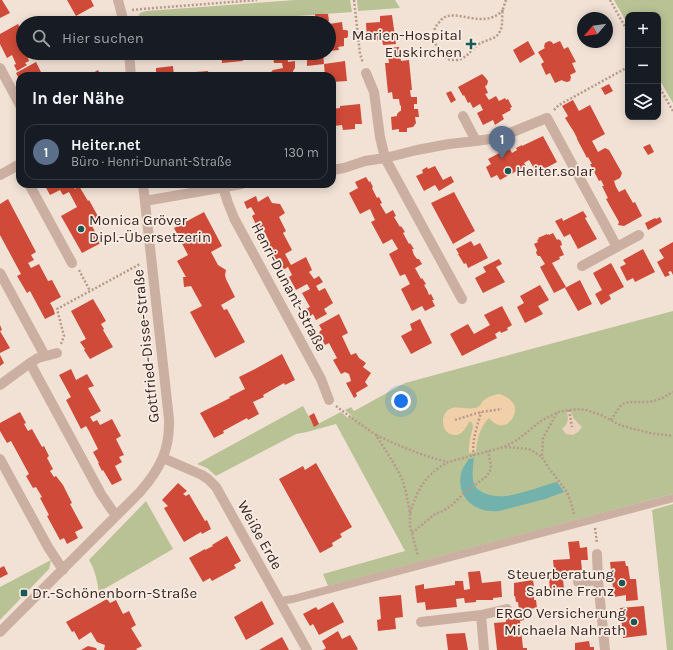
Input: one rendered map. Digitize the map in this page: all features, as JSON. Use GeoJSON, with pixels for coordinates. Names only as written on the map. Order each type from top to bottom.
{"type":"FeatureCollection","features":[{"type":"Feature","properties":{"kind":"street"},"geometry":{"type":"LineString","coordinates":[[118,0],[123,16]]}},
{"type":"Feature","properties":{"kind":"street"},"geometry":{"type":"LineString","coordinates":[[130,60],[131,72]]}},
{"type":"Feature","properties":{"kind":"street"},"geometry":{"type":"LineString","coordinates":[[0,68],[16,98]]}},
{"type":"Feature","properties":{"kind":"street"},"geometry":{"type":"LineString","coordinates":[[366,73],[374,92],[380,137],[386,158],[462,299]]}},
{"type":"Feature","properties":{"kind":"street"},"geometry":{"type":"LineString","coordinates":[[463,116],[476,141]]}},
{"type":"Feature","properties":{"kind":"street"},"geometry":{"type":"LineString","coordinates":[[336,169],[365,161],[386,158],[417,150],[476,141],[506,134],[547,118],[617,247]]}},
{"type":"Feature","properties":{"kind":"street"},"geometry":{"type":"LineString","coordinates":[[0,175],[16,167]]}},
{"type":"Feature","properties":{"kind":"street"},"geometry":{"type":"LineString","coordinates":[[31,188],[72,263]]}},
{"type":"Feature","properties":{"kind":"street","name":"Gottfried-Disse-Straße"},"geometry":{"type":"LineString","coordinates":[[0,632],[63,570],[149,481],[163,458],[169,435],[169,419],[143,188]]}},
{"type":"Feature","properties":{"kind":"street"},"geometry":{"type":"LineString","coordinates":[[145,201],[217,188]]}},
{"type":"Feature","properties":{"kind":"street","name":"Henri-Dunant-Straße"},"geometry":{"type":"LineString","coordinates":[[223,188],[234,218],[321,379],[329,400]]}},
{"type":"Feature","properties":{"kind":"street"},"geometry":{"type":"LineString","coordinates":[[582,266],[639,235]]}},
{"type":"Feature","properties":{"kind":"street"},"geometry":{"type":"LineString","coordinates":[[0,273],[45,356]]}},
{"type":"Feature","properties":{"kind":"street"},"geometry":{"type":"LineString","coordinates":[[0,386],[38,358],[57,353]]}},
{"type":"Feature","properties":{"kind":"street"},"geometry":{"type":"LineString","coordinates":[[30,363],[101,494],[116,516]]}},
{"type":"Feature","properties":{"kind":"street","name":"Weiße Erde"},"geometry":{"type":"LineString","coordinates":[[163,458],[202,475],[216,487],[307,650]]}},
{"type":"Feature","properties":{"kind":"street"},"geometry":{"type":"LineString","coordinates":[[0,459],[48,547],[63,570]]}},
{"type":"Feature","properties":{"kind":"street"},"geometry":{"type":"LineString","coordinates":[[597,554],[605,650]]}},
{"type":"Feature","properties":{"kind":"street"},"geometry":{"type":"LineString","coordinates":[[578,582],[598,580]]}},
{"type":"Feature","properties":{"kind":"street"},"geometry":{"type":"LineString","coordinates":[[421,622],[481,616],[507,609]]}},
{"type":"Feature","properties":{"kind":"street"},"geometry":{"type":"LineString","coordinates":[[481,616],[484,650]]}},
{"type":"Feature","properties":{"kind":"lane"},"geometry":{"type":"LineString","coordinates":[[280,602],[421,566],[673,498]]}},
{"type":"Feature","properties":{"kind":"path"},"geometry":{"type":"LineString","coordinates":[[122,12],[142,9],[256,0]]}},
{"type":"Feature","properties":{"kind":"path"},"geometry":{"type":"LineString","coordinates":[[354,0],[360,54],[366,73]]}},
{"type":"Feature","properties":{"kind":"path"},"geometry":{"type":"LineString","coordinates":[[503,10],[498,15],[485,18],[467,18],[451,15],[443,18],[436,26],[434,36],[436,45],[442,54],[449,60],[464,58],[480,43],[497,36],[500,32],[506,0]]}},
{"type":"Feature","properties":{"kind":"path"},"geometry":{"type":"LineString","coordinates":[[610,0],[625,27]]}},
{"type":"Feature","properties":{"kind":"path"},"geometry":{"type":"LineString","coordinates":[[547,118],[558,105],[625,69]]}},
{"type":"Feature","properties":{"kind":"path"},"geometry":{"type":"LineString","coordinates":[[661,90],[673,111]]}},
{"type":"Feature","properties":{"kind":"path"},"geometry":{"type":"LineString","coordinates":[[57,353],[64,336],[57,309],[151,258]]}},
{"type":"Feature","properties":{"kind":"path"},"geometry":{"type":"LineString","coordinates":[[72,263],[77,266],[90,291]]}},
{"type":"Feature","properties":{"kind":"path"},"geometry":{"type":"LineString","coordinates":[[611,420],[623,403],[652,402],[673,392]]}},
{"type":"Feature","properties":{"kind":"path"},"geometry":{"type":"LineString","coordinates":[[329,400],[376,435],[422,455],[448,462]]}},
{"type":"Feature","properties":{"kind":"path"},"geometry":{"type":"LineString","coordinates":[[456,420],[481,412],[502,409]]}},
{"type":"Feature","properties":{"kind":"path"},"geometry":{"type":"LineString","coordinates":[[504,447],[517,440],[541,421],[558,412],[577,409],[598,413],[620,424],[639,431],[673,436]]}},
{"type":"Feature","properties":{"kind":"path"},"geometry":{"type":"LineString","coordinates":[[569,410],[572,427]]}},
{"type":"Feature","properties":{"kind":"path"},"geometry":{"type":"LineString","coordinates":[[474,456],[474,442],[481,412]]}},
{"type":"Feature","properties":{"kind":"path"},"geometry":{"type":"LineString","coordinates":[[542,457],[543,438],[558,412]]}},
{"type":"Feature","properties":{"kind":"path"},"geometry":{"type":"LineString","coordinates":[[376,435],[402,479],[410,513],[410,526],[421,566]]}},
{"type":"Feature","properties":{"kind":"path"},"geometry":{"type":"LineString","coordinates":[[410,513],[415,497],[423,483],[434,472],[448,462],[504,447],[519,447],[529,449],[542,457],[567,492],[573,510],[574,524]]}},
{"type":"Feature","properties":{"kind":"path"},"geometry":{"type":"LineString","coordinates":[[412,533],[435,514],[452,505],[463,494],[487,476],[491,465],[488,451]]}},
{"type":"Feature","properties":{"kind":"path"},"geometry":{"type":"LineString","coordinates":[[594,519],[597,554]]}},
{"type":"Feature","properties":{"kind":"green space"},"geometry":{"type":"Polygon","coordinates":[[[296,0],[350,0],[352,12],[298,16],[138,16],[140,13],[146,11],[296,0]]]}},
{"type":"Feature","properties":{"kind":"green space"},"geometry":{"type":"Polygon","coordinates":[[[357,0],[395,0],[400,8],[358,11],[357,0]]]}},
{"type":"Feature","properties":{"kind":"green space"},"geometry":{"type":"Polygon","coordinates":[[[614,0],[673,0],[673,103],[661,82],[661,12],[625,12],[625,20],[614,0]]]}},
{"type":"Feature","properties":{"kind":"green space"},"geometry":{"type":"Polygon","coordinates":[[[673,311],[673,494],[328,586],[323,574],[405,551],[336,424],[296,434],[216,476],[207,468],[197,464],[303,406],[314,426],[341,412],[348,418],[352,416],[345,410],[351,407],[354,411],[405,383],[673,311]]]}},
{"type":"Feature","properties":{"kind":"green space"},"geometry":{"type":"Polygon","coordinates":[[[146,501],[173,549],[99,592],[96,575],[89,560],[146,501]]]}},
{"type":"Feature","properties":{"kind":"green space"},"geometry":{"type":"Polygon","coordinates":[[[673,504],[673,650],[667,650],[652,510],[673,504]]]}},
{"type":"Feature","properties":{"kind":"green space"},"geometry":{"type":"Polygon","coordinates":[[[51,560],[49,569],[0,620],[0,587],[51,560]]]}},
{"type":"Feature","properties":{"kind":"sand"},"geometry":{"type":"Polygon","coordinates":[[[499,394],[506,397],[513,403],[515,411],[513,417],[509,423],[503,425],[495,424],[489,418],[483,425],[477,442],[476,452],[469,453],[473,427],[472,423],[470,421],[464,430],[459,434],[450,434],[444,428],[444,415],[453,408],[478,407],[488,398],[499,394]]]}},
{"type":"Feature","properties":{"kind":"shaded area"},"geometry":{"type":"Polygon","coordinates":[[[567,412],[571,412],[574,419],[582,427],[573,435],[566,434],[562,429],[567,423],[567,412]]]}},
{"type":"Feature","properties":{"kind":"water"},"geometry":{"type":"Polygon","coordinates":[[[474,458],[473,479],[475,486],[481,492],[493,496],[506,496],[518,494],[557,482],[564,492],[545,499],[499,511],[482,510],[468,501],[461,488],[460,479],[462,470],[469,459],[474,458]]]}},
{"type":"Feature","properties":{"kind":"building"},"geometry":{"type":"Polygon","coordinates":[[[0,0],[2,0],[10,13],[0,18],[0,0]]]}},
{"type":"Feature","properties":{"kind":"building"},"geometry":{"type":"Polygon","coordinates":[[[67,0],[91,0],[94,6],[76,16],[67,0]]]}},
{"type":"Feature","properties":{"kind":"building"},"geometry":{"type":"Polygon","coordinates":[[[315,14],[328,14],[328,16],[315,16],[315,14]]]}},
{"type":"Feature","properties":{"kind":"building"},"geometry":{"type":"Polygon","coordinates":[[[392,15],[396,44],[383,45],[382,40],[367,41],[366,23],[380,22],[380,16],[392,15]]]}},
{"type":"Feature","properties":{"kind":"building"},"geometry":{"type":"Polygon","coordinates":[[[342,22],[343,30],[348,31],[348,36],[347,38],[344,38],[344,46],[338,47],[339,50],[336,50],[336,23],[342,22]]]}},
{"type":"Feature","properties":{"kind":"building"},"geometry":{"type":"Polygon","coordinates":[[[16,25],[16,60],[29,60],[25,63],[27,65],[17,71],[12,55],[7,58],[0,44],[0,34],[16,25]]]}},
{"type":"Feature","properties":{"kind":"building"},"geometry":{"type":"Polygon","coordinates":[[[528,41],[535,54],[520,63],[513,50],[528,41]]]}},
{"type":"Feature","properties":{"kind":"building"},"geometry":{"type":"Polygon","coordinates":[[[549,41],[553,44],[560,41],[564,49],[568,47],[576,62],[572,63],[576,72],[570,75],[570,81],[567,82],[562,80],[555,83],[550,73],[546,75],[541,64],[544,62],[538,52],[545,48],[545,43],[549,41]]]}},
{"type":"Feature","properties":{"kind":"building"},"geometry":{"type":"Polygon","coordinates":[[[399,47],[400,54],[388,55],[388,48],[399,47]]]}},
{"type":"Feature","properties":{"kind":"building"},"geometry":{"type":"Polygon","coordinates":[[[400,54],[401,61],[409,60],[412,90],[410,90],[411,97],[417,97],[417,104],[414,104],[414,109],[418,109],[419,117],[415,117],[416,123],[413,127],[407,128],[407,132],[399,132],[399,129],[392,130],[391,117],[397,116],[397,114],[401,111],[401,105],[400,106],[399,99],[393,99],[392,92],[388,93],[385,63],[389,63],[388,56],[400,54]]]}},
{"type":"Feature","properties":{"kind":"building"},"geometry":{"type":"Polygon","coordinates":[[[222,60],[243,61],[222,63],[222,60]]]}},
{"type":"Feature","properties":{"kind":"building"},"geometry":{"type":"Polygon","coordinates":[[[274,60],[288,60],[288,62],[295,61],[295,68],[293,72],[271,72],[273,70],[283,68],[282,63],[274,63],[274,60]]]}},
{"type":"Feature","properties":{"kind":"building"},"geometry":{"type":"Polygon","coordinates":[[[307,60],[324,60],[324,64],[307,66],[307,60]]]}},
{"type":"Feature","properties":{"kind":"building"},"geometry":{"type":"Polygon","coordinates":[[[345,61],[347,81],[336,82],[336,72],[325,72],[324,64],[345,61]]]}},
{"type":"Feature","properties":{"kind":"building"},"geometry":{"type":"Polygon","coordinates":[[[36,62],[41,72],[18,72],[36,62]]]}},
{"type":"Feature","properties":{"kind":"building"},"geometry":{"type":"Polygon","coordinates":[[[173,66],[174,72],[156,72],[156,68],[173,66]]]}},
{"type":"Feature","properties":{"kind":"building"},"geometry":{"type":"Polygon","coordinates":[[[482,74],[488,81],[487,85],[485,86],[488,93],[485,94],[489,100],[496,96],[499,101],[505,98],[506,100],[508,99],[512,107],[510,108],[511,110],[502,115],[504,119],[495,125],[493,120],[483,125],[477,113],[483,110],[480,104],[473,108],[458,87],[482,74]]]}},
{"type":"Feature","properties":{"kind":"building"},"geometry":{"type":"Polygon","coordinates":[[[609,84],[613,91],[605,95],[601,88],[609,84]]]}},
{"type":"Feature","properties":{"kind":"building"},"geometry":{"type":"Polygon","coordinates":[[[451,91],[456,100],[451,103],[446,93],[451,91]]]}},
{"type":"Feature","properties":{"kind":"building"},"geometry":{"type":"Polygon","coordinates":[[[573,100],[579,111],[590,105],[605,134],[592,141],[598,152],[605,148],[609,150],[622,173],[620,178],[614,181],[616,187],[619,192],[625,189],[633,203],[635,202],[642,216],[624,226],[618,225],[619,222],[606,199],[608,198],[602,186],[604,186],[601,180],[599,181],[590,164],[592,164],[588,157],[587,158],[565,118],[568,116],[562,106],[573,100]]]}},
{"type":"Feature","properties":{"kind":"building"},"geometry":{"type":"Polygon","coordinates":[[[360,104],[362,124],[355,124],[355,129],[343,130],[342,125],[336,126],[336,108],[340,108],[340,106],[360,104]]]}},
{"type":"Feature","properties":{"kind":"building"},"geometry":{"type":"Polygon","coordinates":[[[543,136],[557,162],[537,173],[529,160],[524,163],[526,166],[500,180],[497,175],[491,178],[486,167],[491,164],[488,159],[509,148],[512,153],[517,150],[516,148],[543,136]]]}},
{"type":"Feature","properties":{"kind":"building"},"geometry":{"type":"Polygon","coordinates":[[[650,144],[654,152],[648,155],[643,147],[650,144]]]}},
{"type":"Feature","properties":{"kind":"building"},"geometry":{"type":"Polygon","coordinates":[[[435,166],[443,180],[451,176],[454,182],[439,191],[435,185],[424,191],[416,176],[423,173],[422,170],[427,167],[428,169],[435,166]]]}},
{"type":"Feature","properties":{"kind":"building"},"geometry":{"type":"Polygon","coordinates":[[[366,177],[369,182],[370,181],[377,198],[379,197],[382,203],[380,204],[386,214],[393,210],[396,216],[394,217],[405,232],[403,233],[409,244],[410,243],[414,249],[412,249],[414,255],[422,264],[415,268],[421,279],[422,278],[426,284],[424,285],[429,295],[431,294],[435,306],[425,311],[422,306],[412,311],[401,289],[410,284],[405,274],[400,276],[389,254],[398,249],[392,239],[383,244],[371,222],[375,220],[370,209],[360,214],[349,193],[358,188],[355,182],[366,177]]]}},
{"type":"Feature","properties":{"kind":"building"},"geometry":{"type":"Polygon","coordinates":[[[46,188],[80,188],[100,220],[91,224],[101,243],[82,253],[61,216],[77,207],[69,192],[63,195],[60,190],[50,195],[46,188]]]}},
{"type":"Feature","properties":{"kind":"building"},"geometry":{"type":"Polygon","coordinates":[[[454,192],[475,231],[453,244],[431,203],[454,192]]]}},
{"type":"Feature","properties":{"kind":"building"},"geometry":{"type":"Polygon","coordinates":[[[256,196],[258,202],[268,196],[272,203],[280,204],[285,213],[279,217],[286,231],[283,233],[292,250],[285,254],[291,265],[306,257],[312,270],[309,272],[314,279],[319,276],[323,282],[316,286],[319,291],[325,288],[333,303],[324,309],[327,314],[316,320],[313,314],[310,316],[306,309],[310,307],[302,293],[310,289],[307,284],[296,290],[289,277],[292,275],[288,267],[281,271],[265,241],[268,239],[262,227],[258,229],[252,216],[255,214],[251,207],[247,209],[244,202],[256,196]]]}},
{"type":"Feature","properties":{"kind":"building"},"geometry":{"type":"Polygon","coordinates":[[[8,199],[36,252],[31,255],[34,260],[28,263],[31,268],[39,264],[48,281],[52,280],[61,297],[50,303],[55,314],[45,319],[30,291],[27,293],[17,276],[21,274],[0,235],[0,204],[8,199]]]}},
{"type":"Feature","properties":{"kind":"building"},"geometry":{"type":"Polygon","coordinates":[[[583,211],[587,217],[585,218],[597,239],[578,249],[570,234],[564,237],[555,221],[562,218],[563,221],[583,211]]]}},
{"type":"Feature","properties":{"kind":"building"},"geometry":{"type":"Polygon","coordinates":[[[204,212],[222,246],[211,252],[218,265],[226,270],[226,279],[235,297],[221,305],[224,310],[227,309],[245,342],[215,358],[190,312],[202,306],[191,286],[184,287],[183,277],[186,277],[177,261],[188,255],[174,228],[204,212]]]}},
{"type":"Feature","properties":{"kind":"building"},"geometry":{"type":"Polygon","coordinates":[[[660,217],[662,222],[648,230],[645,223],[660,217]]]}},
{"type":"Feature","properties":{"kind":"building"},"geometry":{"type":"Polygon","coordinates":[[[553,233],[557,240],[558,239],[561,241],[562,245],[560,246],[564,255],[552,263],[566,287],[554,293],[540,267],[545,264],[536,253],[537,250],[534,244],[538,242],[538,238],[553,233]]]}},
{"type":"Feature","properties":{"kind":"building"},"geometry":{"type":"Polygon","coordinates":[[[471,241],[474,246],[480,243],[488,258],[468,268],[466,263],[464,264],[456,249],[471,241]]]}},
{"type":"Feature","properties":{"kind":"building"},"geometry":{"type":"Polygon","coordinates":[[[673,242],[673,275],[671,271],[668,272],[670,275],[665,277],[657,262],[664,258],[659,250],[673,242]]]}},
{"type":"Feature","properties":{"kind":"building"},"geometry":{"type":"Polygon","coordinates":[[[643,249],[655,272],[635,282],[633,278],[627,281],[620,267],[626,264],[623,260],[643,249]]]}},
{"type":"Feature","properties":{"kind":"building"},"geometry":{"type":"Polygon","coordinates":[[[499,259],[502,264],[496,267],[505,282],[483,293],[475,278],[486,272],[483,267],[499,259]]]}},
{"type":"Feature","properties":{"kind":"building"},"geometry":{"type":"Polygon","coordinates":[[[611,263],[624,287],[609,295],[611,299],[601,305],[595,294],[602,290],[593,273],[611,263]]]}},
{"type":"Feature","properties":{"kind":"building"},"geometry":{"type":"Polygon","coordinates":[[[580,280],[592,304],[578,311],[565,288],[580,280]]]}},
{"type":"Feature","properties":{"kind":"building"},"geometry":{"type":"Polygon","coordinates":[[[540,285],[549,300],[538,306],[543,314],[525,323],[517,307],[524,303],[520,296],[540,285]]]}},
{"type":"Feature","properties":{"kind":"building"},"geometry":{"type":"Polygon","coordinates":[[[93,299],[106,321],[101,324],[113,347],[90,359],[80,342],[86,339],[71,311],[93,299]]]}},
{"type":"Feature","properties":{"kind":"building"},"geometry":{"type":"Polygon","coordinates":[[[502,306],[512,325],[507,328],[508,330],[501,333],[500,331],[495,334],[497,338],[462,356],[450,334],[468,324],[474,334],[490,325],[484,315],[502,306]]]}},
{"type":"Feature","properties":{"kind":"building"},"geometry":{"type":"Polygon","coordinates":[[[339,314],[348,333],[342,336],[351,355],[356,353],[359,358],[366,363],[363,367],[371,373],[365,382],[368,386],[356,393],[357,396],[354,398],[346,383],[351,381],[349,374],[345,372],[341,374],[333,360],[337,358],[329,343],[325,345],[319,333],[322,330],[319,325],[339,314]]]}},
{"type":"Feature","properties":{"kind":"building"},"geometry":{"type":"Polygon","coordinates":[[[420,319],[432,343],[411,354],[401,336],[412,330],[410,324],[420,319]]]}},
{"type":"Feature","properties":{"kind":"building"},"geometry":{"type":"Polygon","coordinates":[[[0,331],[10,348],[0,353],[0,331]]]}},
{"type":"Feature","properties":{"kind":"building"},"geometry":{"type":"Polygon","coordinates":[[[282,354],[295,380],[285,385],[284,383],[263,395],[264,397],[253,402],[259,414],[248,420],[247,418],[223,431],[224,433],[214,438],[200,413],[245,389],[239,377],[282,354]]]}},
{"type":"Feature","properties":{"kind":"building"},"geometry":{"type":"Polygon","coordinates":[[[0,355],[4,363],[0,366],[0,355]]]}},
{"type":"Feature","properties":{"kind":"building"},"geometry":{"type":"Polygon","coordinates":[[[71,369],[76,380],[87,374],[94,386],[88,388],[101,411],[90,417],[93,422],[97,420],[100,425],[112,419],[121,436],[116,439],[124,455],[119,457],[122,462],[115,466],[122,480],[112,485],[103,470],[102,471],[93,452],[98,449],[89,431],[86,426],[81,429],[66,400],[71,397],[59,375],[71,369]]]}},
{"type":"Feature","properties":{"kind":"building"},"geometry":{"type":"Polygon","coordinates":[[[20,412],[26,423],[24,424],[28,431],[32,429],[42,447],[44,446],[49,456],[47,458],[53,469],[50,471],[63,485],[72,503],[70,504],[83,528],[75,532],[78,538],[67,544],[64,538],[60,540],[47,516],[49,515],[40,498],[42,497],[36,487],[33,488],[26,476],[29,474],[11,441],[7,443],[0,431],[0,423],[20,412]]]}},
{"type":"Feature","properties":{"kind":"building"},"geometry":{"type":"Polygon","coordinates":[[[314,413],[319,424],[314,427],[309,416],[314,413]]]}},
{"type":"Feature","properties":{"kind":"building"},"geometry":{"type":"Polygon","coordinates":[[[316,463],[352,527],[340,534],[342,537],[332,543],[333,546],[320,553],[279,479],[303,466],[305,470],[316,463]]]}},
{"type":"Feature","properties":{"kind":"building"},"geometry":{"type":"Polygon","coordinates":[[[178,483],[187,491],[183,494],[186,496],[189,494],[205,521],[207,520],[211,529],[202,534],[201,532],[184,542],[164,508],[168,506],[162,500],[178,483]]]}},
{"type":"Feature","properties":{"kind":"building"},"geometry":{"type":"Polygon","coordinates":[[[227,536],[241,561],[234,565],[236,568],[212,581],[210,578],[203,582],[189,558],[213,546],[212,545],[227,536]]]}},
{"type":"Feature","properties":{"kind":"building"},"geometry":{"type":"Polygon","coordinates":[[[579,541],[580,548],[587,547],[588,560],[581,560],[582,570],[562,572],[564,588],[550,590],[549,578],[555,578],[553,560],[570,559],[568,542],[579,541]]]}},
{"type":"Feature","properties":{"kind":"building"},"geometry":{"type":"Polygon","coordinates":[[[625,561],[626,566],[628,566],[630,579],[636,579],[638,600],[626,601],[626,595],[614,597],[610,562],[625,561]]]}},
{"type":"Feature","properties":{"kind":"building"},"geometry":{"type":"Polygon","coordinates":[[[4,566],[8,574],[0,578],[0,568],[4,566]]]}},
{"type":"Feature","properties":{"kind":"building"},"geometry":{"type":"Polygon","coordinates":[[[480,571],[482,583],[501,581],[502,597],[493,598],[493,600],[476,600],[476,602],[465,603],[464,598],[456,599],[457,607],[426,610],[425,602],[417,603],[415,586],[424,584],[424,589],[455,585],[455,581],[463,581],[464,590],[470,589],[468,572],[480,571]]]}},
{"type":"Feature","properties":{"kind":"building"},"geometry":{"type":"Polygon","coordinates":[[[533,580],[535,594],[534,600],[536,600],[537,608],[519,610],[518,602],[516,602],[514,596],[514,583],[533,580]]]}},
{"type":"Feature","properties":{"kind":"building"},"geometry":{"type":"Polygon","coordinates":[[[401,595],[403,617],[395,618],[396,629],[378,631],[377,620],[381,619],[379,597],[401,595]]]}},
{"type":"Feature","properties":{"kind":"building"},"geometry":{"type":"Polygon","coordinates":[[[107,599],[110,603],[116,600],[123,614],[129,611],[136,625],[131,628],[142,646],[136,649],[137,650],[104,650],[105,645],[97,642],[91,632],[79,640],[74,631],[72,632],[66,622],[107,599]]]}},
{"type":"Feature","properties":{"kind":"building"},"geometry":{"type":"Polygon","coordinates":[[[262,601],[274,624],[246,640],[234,617],[262,601]]]}},
{"type":"Feature","properties":{"kind":"building"},"geometry":{"type":"Polygon","coordinates":[[[333,602],[344,622],[319,635],[313,624],[310,626],[303,614],[316,607],[318,610],[333,602]]]}},
{"type":"Feature","properties":{"kind":"building"},"geometry":{"type":"Polygon","coordinates":[[[644,606],[647,635],[623,638],[620,608],[644,606]]]}},
{"type":"Feature","properties":{"kind":"building"},"geometry":{"type":"Polygon","coordinates":[[[523,614],[524,620],[520,621],[523,648],[527,648],[527,650],[497,650],[494,623],[506,622],[506,616],[523,614]]]}},
{"type":"Feature","properties":{"kind":"building"},"geometry":{"type":"Polygon","coordinates":[[[338,631],[342,639],[350,635],[358,649],[323,650],[326,648],[322,641],[338,631]]]}},
{"type":"Feature","properties":{"kind":"building"},"geometry":{"type":"Polygon","coordinates":[[[465,633],[468,650],[448,650],[446,634],[465,633]]]}},
{"type":"Feature","properties":{"kind":"building"},"geometry":{"type":"Polygon","coordinates":[[[282,637],[289,650],[259,650],[282,637]]]}},
{"type":"Feature","properties":{"kind":"building"},"geometry":{"type":"Polygon","coordinates":[[[589,641],[590,647],[594,647],[594,650],[575,650],[575,643],[589,641]]]}},
{"type":"Feature","properties":{"kind":"building"},"geometry":{"type":"Polygon","coordinates":[[[88,646],[96,648],[97,650],[81,650],[88,646]]]}},
{"type":"Feature","properties":{"kind":"place","name":"Marien-Hospital Euskirchen"},"geometry":{"type":"Point","coordinates":[471,44]}},
{"type":"Feature","properties":{"kind":"place","name":"Heiter.net"},"geometry":{"type":"Point","coordinates":[502,159]}},
{"type":"Feature","properties":{"kind":"place","name":"Heiter.solar"},"geometry":{"type":"Point","coordinates":[508,171]}},
{"type":"Feature","properties":{"kind":"place","name":"Monica Gröver Dipl.-Übersetzerin"},"geometry":{"type":"Point","coordinates":[81,229]}},
{"type":"Feature","properties":{"kind":"place","name":"Steuerberatung Sabine Frenz"},"geometry":{"type":"Point","coordinates":[622,583]}},
{"type":"Feature","properties":{"kind":"place","name":"Dr.-Schönenborn-Straße"},"geometry":{"type":"Point","coordinates":[24,593]}},
{"type":"Feature","properties":{"kind":"place","name":"ERGO Versicherung Michaela Nahrath"},"geometry":{"type":"Point","coordinates":[634,622]}}]}
